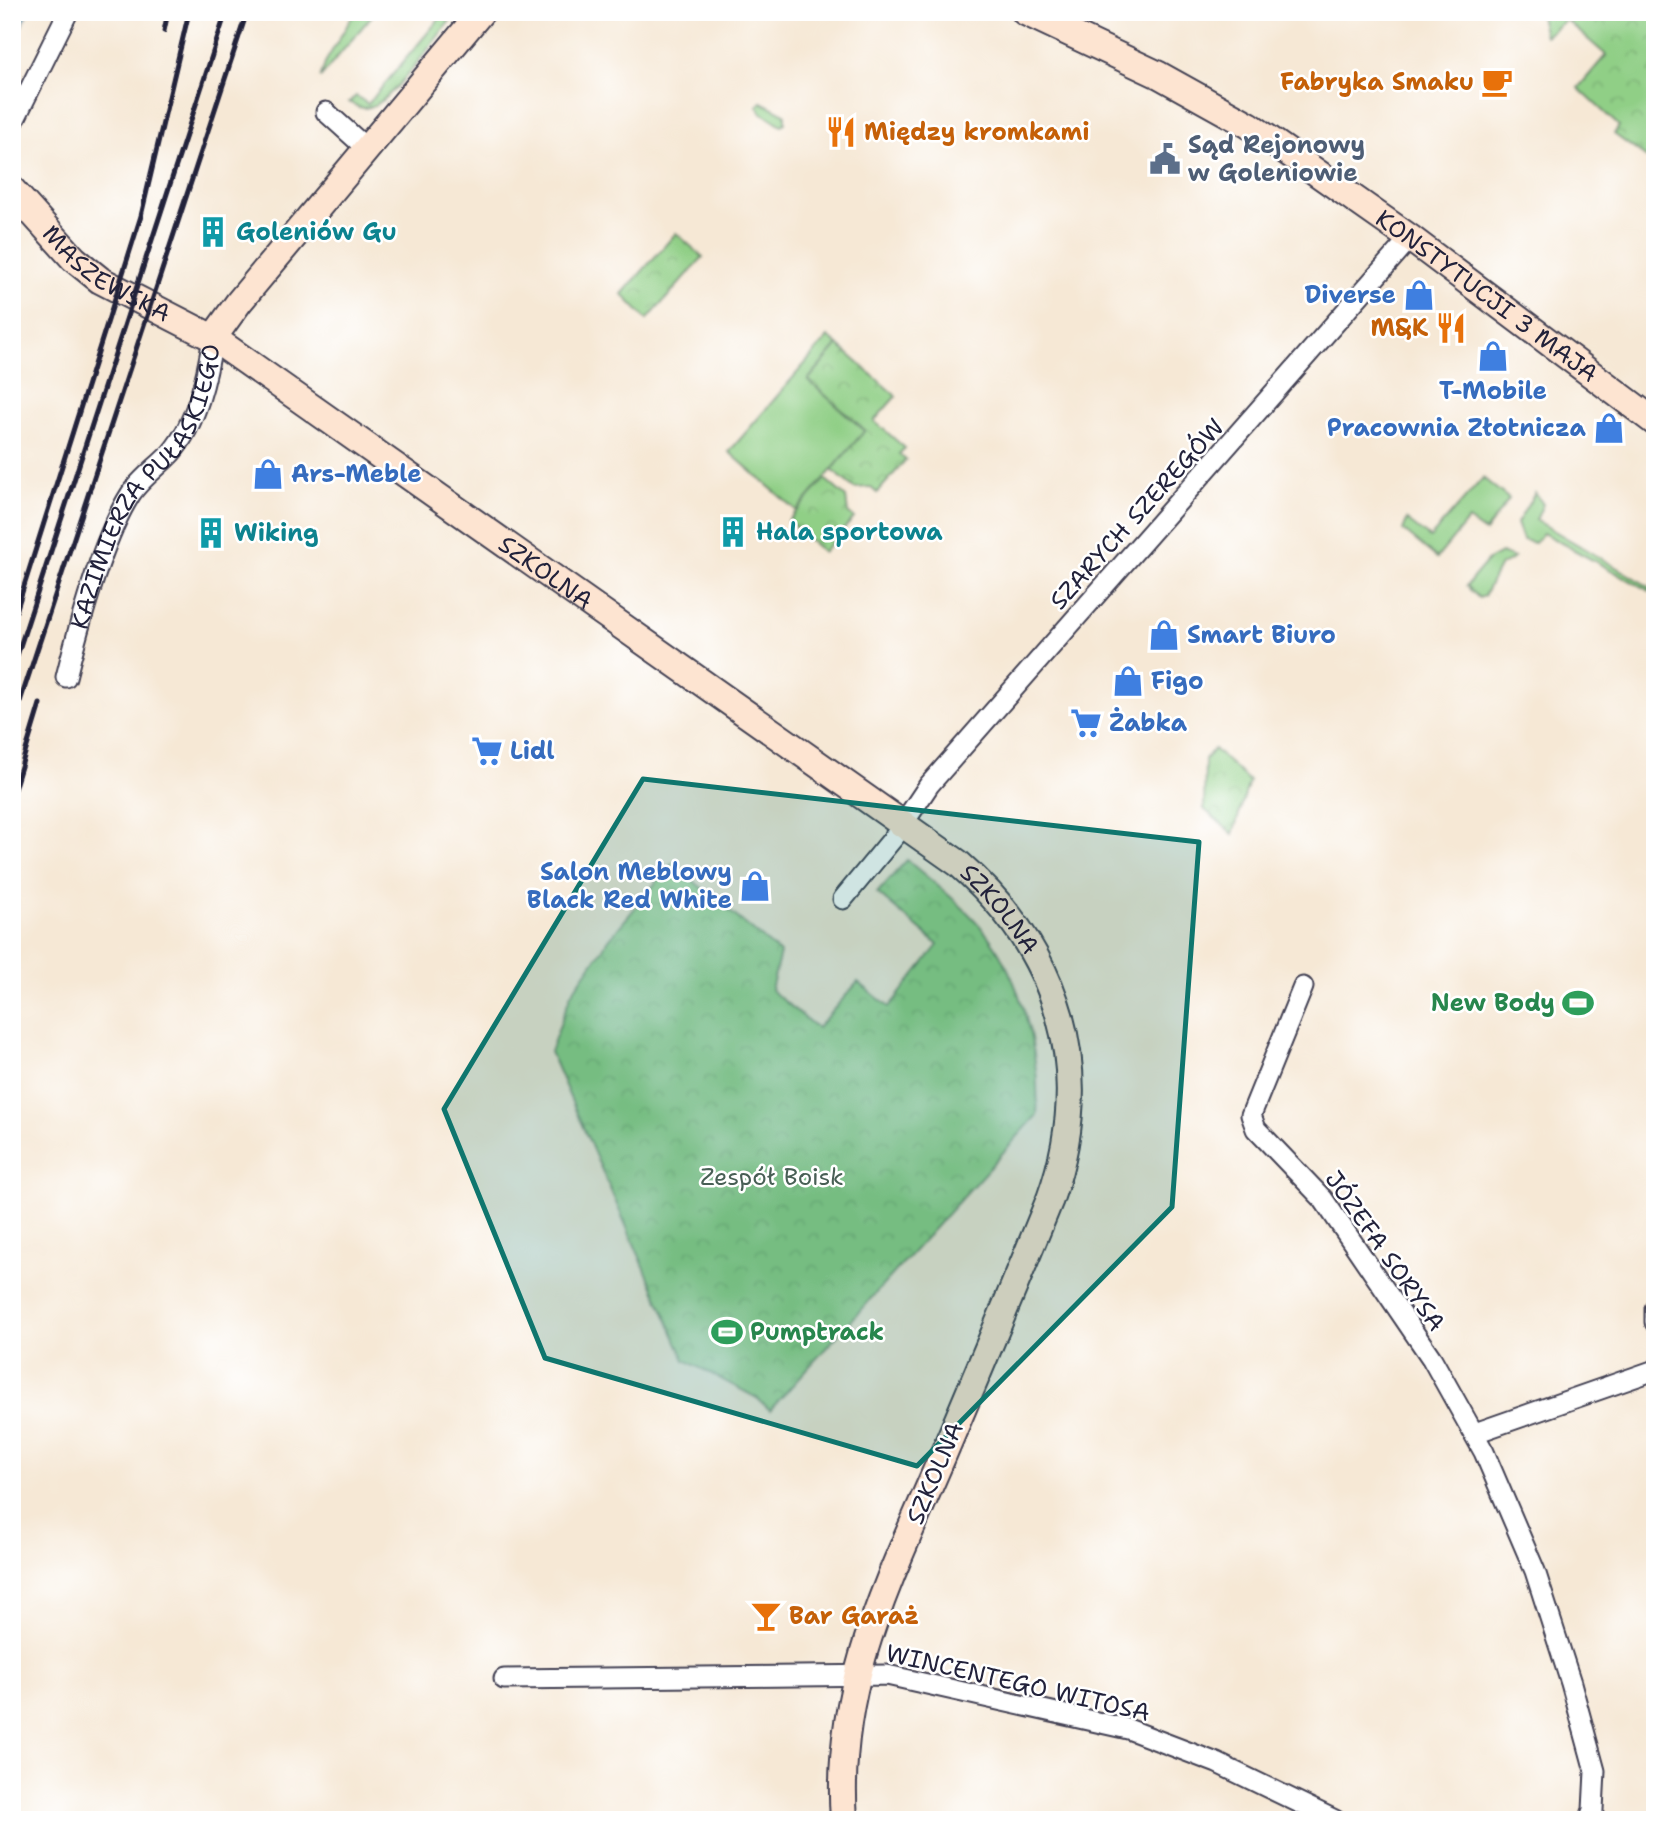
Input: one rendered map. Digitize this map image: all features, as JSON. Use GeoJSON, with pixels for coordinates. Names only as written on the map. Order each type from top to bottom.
{"type":"FeatureCollection","features":[{"type":"Feature","properties":{"kind":"street"},"geometry":{"type":"LineString","coordinates":[[12,125],[68,12]]}},
{"type":"Feature","properties":{"kind":"street","name":"KAZIMIERZA PUŁASKIEGO"},"geometry":{"type":"LineString","coordinates":[[65,677],[77,632],[120,516],[131,494],[173,450],[202,395],[214,338],[239,302],[481,12]]}},
{"type":"Feature","properties":{"kind":"street","name":"KONSTYTUCJI 3 MAJA"},"geometry":{"type":"LineString","coordinates":[[1025,12],[1159,75],[1249,125],[1410,239],[1655,422]]}},
{"type":"Feature","properties":{"kind":"street"},"geometry":{"type":"LineString","coordinates":[[326,112],[367,149]]}},
{"type":"Feature","properties":{"kind":"street","name":"MASZEWSKA"},"geometry":{"type":"LineString","coordinates":[[12,190],[74,259],[100,280],[214,338]]}},
{"type":"Feature","properties":{"kind":"street","name":"SZARYCH SZEREGÓW"},"geometry":{"type":"LineString","coordinates":[[843,899],[903,823],[929,785],[1410,239]]}},
{"type":"Feature","properties":{"kind":"street","name":"SZKOLNA"},"geometry":{"type":"LineString","coordinates":[[214,338],[903,823],[985,887],[1030,943],[1045,972],[1059,1013],[1067,1053],[1071,1104],[1062,1161],[1050,1199],[898,1563],[855,1677],[842,1755],[844,1820]]}},
{"type":"Feature","properties":{"kind":"street","name":"JÓZEFA SORYSA"},"geometry":{"type":"LineString","coordinates":[[1303,987],[1251,1115],[1253,1122],[1256,1129],[1323,1199],[1432,1359],[1475,1433],[1535,1571],[1571,1684],[1595,1771],[1593,1810],[1589,1820]]}},
{"type":"Feature","properties":{"kind":"street"},"geometry":{"type":"LineString","coordinates":[[1655,1309],[1655,1322]]}},
{"type":"Feature","properties":{"kind":"street"},"geometry":{"type":"LineString","coordinates":[[1475,1433],[1655,1370]]}},
{"type":"Feature","properties":{"kind":"street","name":"WINCENTEGO WITOSA"},"geometry":{"type":"LineString","coordinates":[[504,1679],[887,1675],[1128,1729],[1217,1763],[1335,1820]]}},
{"type":"Feature","properties":{"kind":"highlighted area"},"geometry":{"type":"Polygon","coordinates":[[[643,779],[1199,842],[1172,1207],[917,1466],[545,1358],[444,1109],[643,779]]]}},
{"type":"Feature","properties":{"kind":"green space"},"geometry":{"type":"Polygon","coordinates":[[[355,12],[375,12],[320,78],[326,61],[355,12]]]}},
{"type":"Feature","properties":{"kind":"green space"},"geometry":{"type":"Polygon","coordinates":[[[445,12],[457,12],[395,89],[372,107],[358,107],[349,102],[356,96],[368,104],[445,12]]]}},
{"type":"Feature","properties":{"kind":"green space"},"geometry":{"type":"Polygon","coordinates":[[[1539,12],[1655,12],[1655,164],[1614,134],[1619,126],[1578,88],[1606,55],[1566,20],[1545,36],[1539,12]]]}},
{"type":"Feature","properties":{"kind":"green space"},"geometry":{"type":"Polygon","coordinates":[[[761,102],[785,114],[785,123],[782,125],[762,113],[757,106],[761,102]]]}},
{"type":"Feature","properties":{"kind":"green space"},"geometry":{"type":"Polygon","coordinates":[[[676,233],[703,257],[647,320],[622,294],[676,233]]]}},
{"type":"Feature","properties":{"kind":"green space"},"geometry":{"type":"Polygon","coordinates":[[[828,337],[838,345],[808,380],[865,431],[797,511],[729,452],[828,337]]]}},
{"type":"Feature","properties":{"kind":"green space"},"geometry":{"type":"Polygon","coordinates":[[[838,345],[896,396],[874,421],[905,448],[899,454],[906,460],[877,493],[870,487],[854,488],[832,470],[865,430],[808,380],[838,345]]]}},
{"type":"Feature","properties":{"kind":"green space"},"geometry":{"type":"Polygon","coordinates":[[[1483,478],[1509,499],[1485,532],[1468,520],[1437,558],[1403,530],[1407,520],[1430,538],[1483,478]]]}},
{"type":"Feature","properties":{"kind":"green space"},"geometry":{"type":"Polygon","coordinates":[[[825,479],[846,497],[848,513],[854,518],[823,552],[788,521],[825,479]]]}},
{"type":"Feature","properties":{"kind":"green space"},"geometry":{"type":"Polygon","coordinates":[[[1535,493],[1543,504],[1536,520],[1655,590],[1655,594],[1543,533],[1535,543],[1523,540],[1517,523],[1535,493]]]}},
{"type":"Feature","properties":{"kind":"green space"},"geometry":{"type":"Polygon","coordinates":[[[1501,553],[1514,558],[1499,567],[1484,596],[1479,598],[1466,586],[1488,560],[1501,553]]]}},
{"type":"Feature","properties":{"kind":"green space"},"geometry":{"type":"Polygon","coordinates":[[[1214,749],[1249,781],[1233,834],[1204,809],[1205,759],[1214,749]]]}},
{"type":"Feature","properties":{"kind":"green space","name":"Zespół Boisk"},"geometry":{"type":"Polygon","coordinates":[[[907,860],[972,917],[1003,959],[1024,1009],[1031,1036],[1037,1115],[770,1410],[757,1398],[685,1360],[550,1052],[571,994],[610,938],[672,863],[780,953],[771,990],[817,1028],[858,982],[889,1007],[938,945],[877,893],[907,860]]]}},
{"type":"Feature","properties":{"kind":"water"},"geometry":{"type":"Polygon","coordinates":[[[12,12],[28,12],[12,46],[12,12]]]}},
{"type":"Feature","properties":{"kind":"railway"},"geometry":{"type":"LineString","coordinates":[[164,31],[168,12]]}},
{"type":"Feature","properties":{"kind":"railway"},"geometry":{"type":"LineString","coordinates":[[12,624],[141,216],[189,12]]}},
{"type":"Feature","properties":{"kind":"railway"},"geometry":{"type":"LineString","coordinates":[[12,671],[226,12]]}},
{"type":"Feature","properties":{"kind":"railway"},"geometry":{"type":"LineString","coordinates":[[12,726],[247,12]]}},
{"type":"Feature","properties":{"kind":"railway"},"geometry":{"type":"LineString","coordinates":[[12,796],[40,704]]}},
{"type":"Feature","properties":{"kind":"place","name":"Fabryka Smaku"},"geometry":{"type":"Point","coordinates":[1497,82]}},
{"type":"Feature","properties":{"kind":"place","name":"Między kromkami"},"geometry":{"type":"Point","coordinates":[841,132]}},
{"type":"Feature","properties":{"kind":"place","name":"Sąd Rejonowy w Goleniowie"},"geometry":{"type":"Point","coordinates":[1165,159]}},
{"type":"Feature","properties":{"kind":"place","name":"Goleniów Gu"},"geometry":{"type":"Point","coordinates":[213,232]}},
{"type":"Feature","properties":{"kind":"place","name":"Diverse"},"geometry":{"type":"Point","coordinates":[1419,295]}},
{"type":"Feature","properties":{"kind":"place","name":"M&K"},"geometry":{"type":"Point","coordinates":[1451,328]}},
{"type":"Feature","properties":{"kind":"place","name":"T-Mobile"},"geometry":{"type":"Point","coordinates":[1493,356]}},
{"type":"Feature","properties":{"kind":"place","name":"Pracownia Złotnicza"},"geometry":{"type":"Point","coordinates":[1609,428]}},
{"type":"Feature","properties":{"kind":"place","name":"Ars-Meble"},"geometry":{"type":"Point","coordinates":[268,474]}},
{"type":"Feature","properties":{"kind":"place","name":"Hala sportowa"},"geometry":{"type":"Point","coordinates":[733,532]}},
{"type":"Feature","properties":{"kind":"place","name":"Wiking"},"geometry":{"type":"Point","coordinates":[211,533]}},
{"type":"Feature","properties":{"kind":"place","name":"Smart Biuro"},"geometry":{"type":"Point","coordinates":[1164,635]}},
{"type":"Feature","properties":{"kind":"place","name":"Figo"},"geometry":{"type":"Point","coordinates":[1128,681]}},
{"type":"Feature","properties":{"kind":"place","name":"Żabka"},"geometry":{"type":"Point","coordinates":[1086,723]}},
{"type":"Feature","properties":{"kind":"place","name":"Lidl"},"geometry":{"type":"Point","coordinates":[487,751]}},
{"type":"Feature","properties":{"kind":"place","name":"Salon Meblowy Black Red White"},"geometry":{"type":"Point","coordinates":[755,886]}},
{"type":"Feature","properties":{"kind":"place","name":"New Body"},"geometry":{"type":"Point","coordinates":[1578,1003]}},
{"type":"Feature","properties":{"kind":"place","name":"Pumptrack"},"geometry":{"type":"Point","coordinates":[727,1332]}},
{"type":"Feature","properties":{"kind":"place","name":"Bar Garaż"},"geometry":{"type":"Point","coordinates":[766,1616]}}]}
